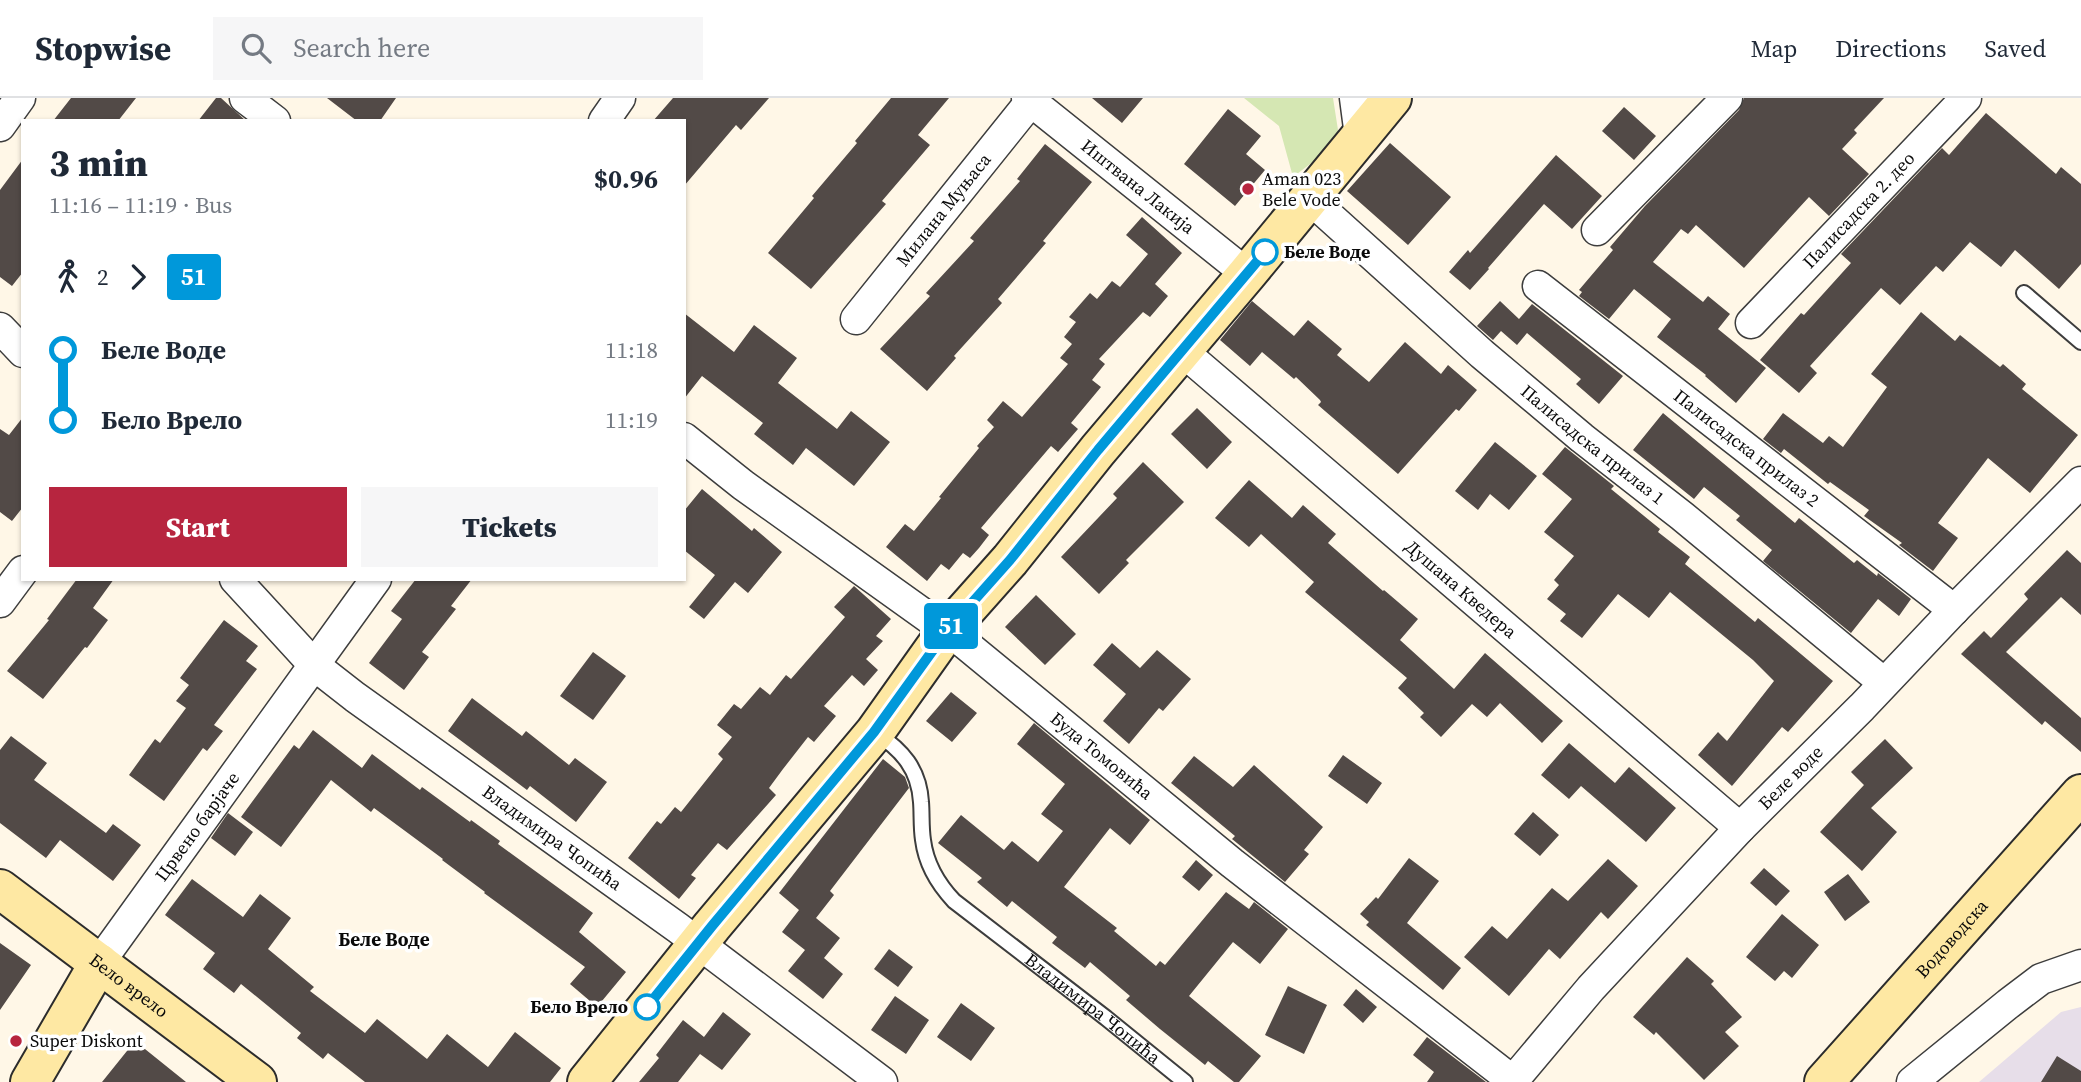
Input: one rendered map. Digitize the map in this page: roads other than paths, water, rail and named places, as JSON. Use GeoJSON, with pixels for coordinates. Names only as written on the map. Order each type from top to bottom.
{"type":"FeatureCollection","features":[{"type":"Feature","properties":{"kind":"street"},"geometry":{"type":"LineString","coordinates":[[0,126],[20,98]]}},
{"type":"Feature","properties":{"kind":"street"},"geometry":{"type":"LineString","coordinates":[[245,98],[272,119]]}},
{"type":"Feature","properties":{"kind":"street"},"geometry":{"type":"LineString","coordinates":[[605,119],[620,98]]}},
{"type":"Feature","properties":{"kind":"street"},"geometry":{"type":"LineString","coordinates":[[1355,98],[1360,136]]}},
{"type":"Feature","properties":{"kind":"street"},"geometry":{"type":"LineString","coordinates":[[587,1082],[698,943],[874,732],[946,632],[1010,560],[1392,98]]}},
{"type":"Feature","properties":{"kind":"street"},"geometry":{"type":"LineString","coordinates":[[1597,230],[1727,98]]}},
{"type":"Feature","properties":{"kind":"street","name":"Палисадска 2. део"},"geometry":{"type":"LineString","coordinates":[[1751,323],[1966,98]]}},
{"type":"Feature","properties":{"kind":"street","name":"Иштвана Лакија"},"geometry":{"type":"LineString","coordinates":[[1029,100],[1247,274]]}},
{"type":"Feature","properties":{"kind":"street","name":"Милана Муњаса"},"geometry":{"type":"LineString","coordinates":[[856,319],[1029,100]]}},
{"type":"Feature","properties":{"kind":"street","name":"Палисадска прилаз 1"},"geometry":{"type":"LineString","coordinates":[[1309,198],[1482,354],[1884,683]]}},
{"type":"Feature","properties":{"kind":"street","name":"Палисадска прилаз 2"},"geometry":{"type":"LineString","coordinates":[[1538,286],[1954,610]]}},
{"type":"Feature","properties":{"kind":"street"},"geometry":{"type":"LineString","coordinates":[[0,328],[21,350]]}},
{"type":"Feature","properties":{"kind":"street","name":"Душана Кведера"},"geometry":{"type":"LineString","coordinates":[[1181,350],[1740,828]]}},
{"type":"Feature","properties":{"kind":"street","name":"Буда Томовића"},"geometry":{"type":"LineString","coordinates":[[686,440],[743,485],[964,643],[1232,863],[1512,1081]]}},
{"type":"Feature","properties":{"kind":"street","name":"Беле воде"},"geometry":{"type":"LineString","coordinates":[[1512,1081],[1591,988],[1740,828],[2081,482]]}},
{"type":"Feature","properties":{"kind":"street"},"geometry":{"type":"LineString","coordinates":[[0,602],[21,574]]}},
{"type":"Feature","properties":{"kind":"street","name":"Владимира Чопића"},"geometry":{"type":"LineString","coordinates":[[237,581],[314,665],[698,943],[883,1082]]}},
{"type":"Feature","properties":{"kind":"street","name":"Црвено барјаче"},"geometry":{"type":"LineString","coordinates":[[30,1082],[99,963],[375,581]]}},
{"type":"Feature","properties":{"kind":"street","name":"Водоводска"},"geometry":{"type":"LineString","coordinates":[[1824,1082],[2081,794]]}},
{"type":"Feature","properties":{"kind":"street","name":"Бело врело"},"geometry":{"type":"LineString","coordinates":[[0,889],[257,1082]]}},
{"type":"Feature","properties":{"kind":"street"},"geometry":{"type":"LineString","coordinates":[[1912,1082],[2041,979],[2081,965]]}},
{"type":"Feature","properties":{"kind":"lane"},"geometry":{"type":"LineString","coordinates":[[2024,293],[2081,342]]}},
{"type":"Feature","properties":{"kind":"lane","name":"Владимира Чопића"},"geometry":{"type":"LineString","coordinates":[[874,732],[895,745],[917,777],[925,852],[942,887],[954,901],[1107,1018],[1185,1082]]}},
{"type":"Feature","properties":{"kind":"place","name":"Aman 023 Bele Vode"},"geometry":{"type":"Point","coordinates":[1248,189]}},
{"type":"Feature","properties":{"kind":"place","name":"Беле Воде"},"geometry":{"type":"Point","coordinates":[1265,252]}},
{"type":"Feature","properties":{"kind":"place","name":"Бело Врело"},"geometry":{"type":"Point","coordinates":[647,1007]}},
{"type":"Feature","properties":{"kind":"place","name":"Super Diskont"},"geometry":{"type":"Point","coordinates":[16,1041]}},
{"type":"Feature","properties":{"kind":"district","name":"Беле Воде"},"geometry":{"type":"Point","coordinates":[384,939]}}]}
